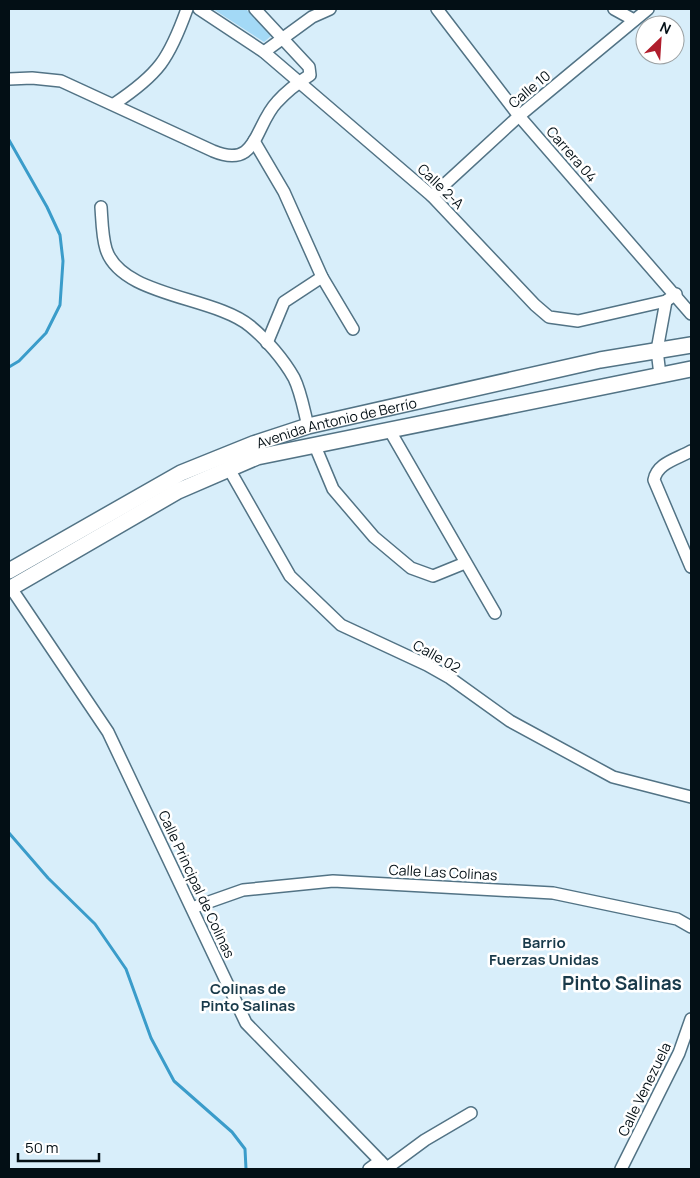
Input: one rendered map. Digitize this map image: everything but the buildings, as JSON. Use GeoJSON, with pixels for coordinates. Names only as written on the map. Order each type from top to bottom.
{"type":"FeatureCollection","features":[{"type":"Feature","properties":{"kind":"street"},"geometry":{"type":"LineString","coordinates":[[114,104],[146,83],[166,60],[187,9]]}},
{"type":"Feature","properties":{"kind":"street","name":"Calle 2-A"},"geometry":{"type":"LineString","coordinates":[[199,9],[264,52],[432,196],[534,305],[549,317],[578,321],[671,298]]}},
{"type":"Feature","properties":{"kind":"street"},"geometry":{"type":"LineString","coordinates":[[9,79],[60,80],[226,157],[237,157],[246,152],[254,141],[276,102],[310,75],[309,67],[255,9]]}},
{"type":"Feature","properties":{"kind":"street"},"geometry":{"type":"LineString","coordinates":[[264,52],[282,37],[312,17],[330,9]]}},
{"type":"Feature","properties":{"kind":"street","name":"Carrera 04"},"geometry":{"type":"LineString","coordinates":[[437,9],[519,116],[671,298],[691,314]]}},
{"type":"Feature","properties":{"kind":"street"},"geometry":{"type":"LineString","coordinates":[[614,9],[634,20]]}},
{"type":"Feature","properties":{"kind":"street","name":"Calle 10"},"geometry":{"type":"LineString","coordinates":[[432,196],[519,116],[648,9]]}},
{"type":"Feature","properties":{"kind":"street"},"geometry":{"type":"LineString","coordinates":[[254,141],[284,192],[322,277],[353,329]]}},
{"type":"Feature","properties":{"kind":"street"},"geometry":{"type":"LineString","coordinates":[[101,207],[106,249],[124,272],[150,287],[228,312],[249,325],[267,343],[294,379],[308,426]]}},
{"type":"Feature","properties":{"kind":"street"},"geometry":{"type":"LineString","coordinates":[[267,343],[284,302],[322,277]]}},
{"type":"Feature","properties":{"kind":"street"},"geometry":{"type":"LineString","coordinates":[[660,375],[657,350],[671,298]]}},
{"type":"Feature","properties":{"kind":"street","name":"Avenida Antonio de Berrío"},"geometry":{"type":"LineString","coordinates":[[9,571],[181,473],[253,444],[308,426],[600,360],[691,345]]}},
{"type":"Feature","properties":{"kind":"street","name":"Avenida Antonio de Berrío"},"geometry":{"type":"LineString","coordinates":[[10,588],[178,491],[257,457],[691,369]]}},
{"type":"Feature","properties":{"kind":"street"},"geometry":{"type":"LineString","coordinates":[[390,431],[495,613]]}},
{"type":"Feature","properties":{"kind":"street"},"geometry":{"type":"LineString","coordinates":[[315,446],[333,489],[374,537],[411,568],[433,576],[465,562]]}},
{"type":"Feature","properties":{"kind":"street"},"geometry":{"type":"LineString","coordinates":[[691,451],[663,465],[656,472],[654,480],[691,568]]}},
{"type":"Feature","properties":{"kind":"street","name":"Calle 02"},"geometry":{"type":"LineString","coordinates":[[229,469],[290,576],[340,625],[427,665],[450,678],[510,721],[613,777],[691,797]]}},
{"type":"Feature","properties":{"kind":"street","name":"Calle Principal de Colinas"},"geometry":{"type":"LineString","coordinates":[[10,588],[108,732],[246,1023],[385,1166]]}},
{"type":"Feature","properties":{"kind":"street","name":"Calle Las Colinas"},"geometry":{"type":"LineString","coordinates":[[192,908],[243,890],[334,881],[553,893],[677,919],[691,927]]}},
{"type":"Feature","properties":{"kind":"street","name":"Calle Venezuela"},"geometry":{"type":"LineString","coordinates":[[621,1169],[679,1053],[691,1019]]}},
{"type":"Feature","properties":{"kind":"street"},"geometry":{"type":"LineString","coordinates":[[369,1169],[385,1166],[471,1113]]}},
{"type":"Feature","properties":{"kind":"shaded area"},"geometry":{"type":"Polygon","coordinates":[[[213,9],[246,9],[271,36],[264,42],[213,9]]]}},
{"type":"Feature","properties":{"kind":"waterway"},"geometry":{"type":"LineString","coordinates":[[9,140],[47,207],[60,235],[63,261],[60,305],[46,333],[19,361],[9,367]]}},
{"type":"Feature","properties":{"kind":"waterway"},"geometry":{"type":"LineString","coordinates":[[9,833],[48,878],[95,924],[126,969],[151,1038],[174,1081],[232,1132],[245,1149],[246,1169]]}},
{"type":"Feature","properties":{"kind":"district","name":"Barrio Fuerzas Unidas"},"geometry":{"type":"Point","coordinates":[544,950]}},
{"type":"Feature","properties":{"kind":"district","name":"Pinto Salinas"},"geometry":{"type":"Point","coordinates":[622,983]}},
{"type":"Feature","properties":{"kind":"district","name":"Colinas de Pinto Salinas"},"geometry":{"type":"Point","coordinates":[248,996]}}]}
